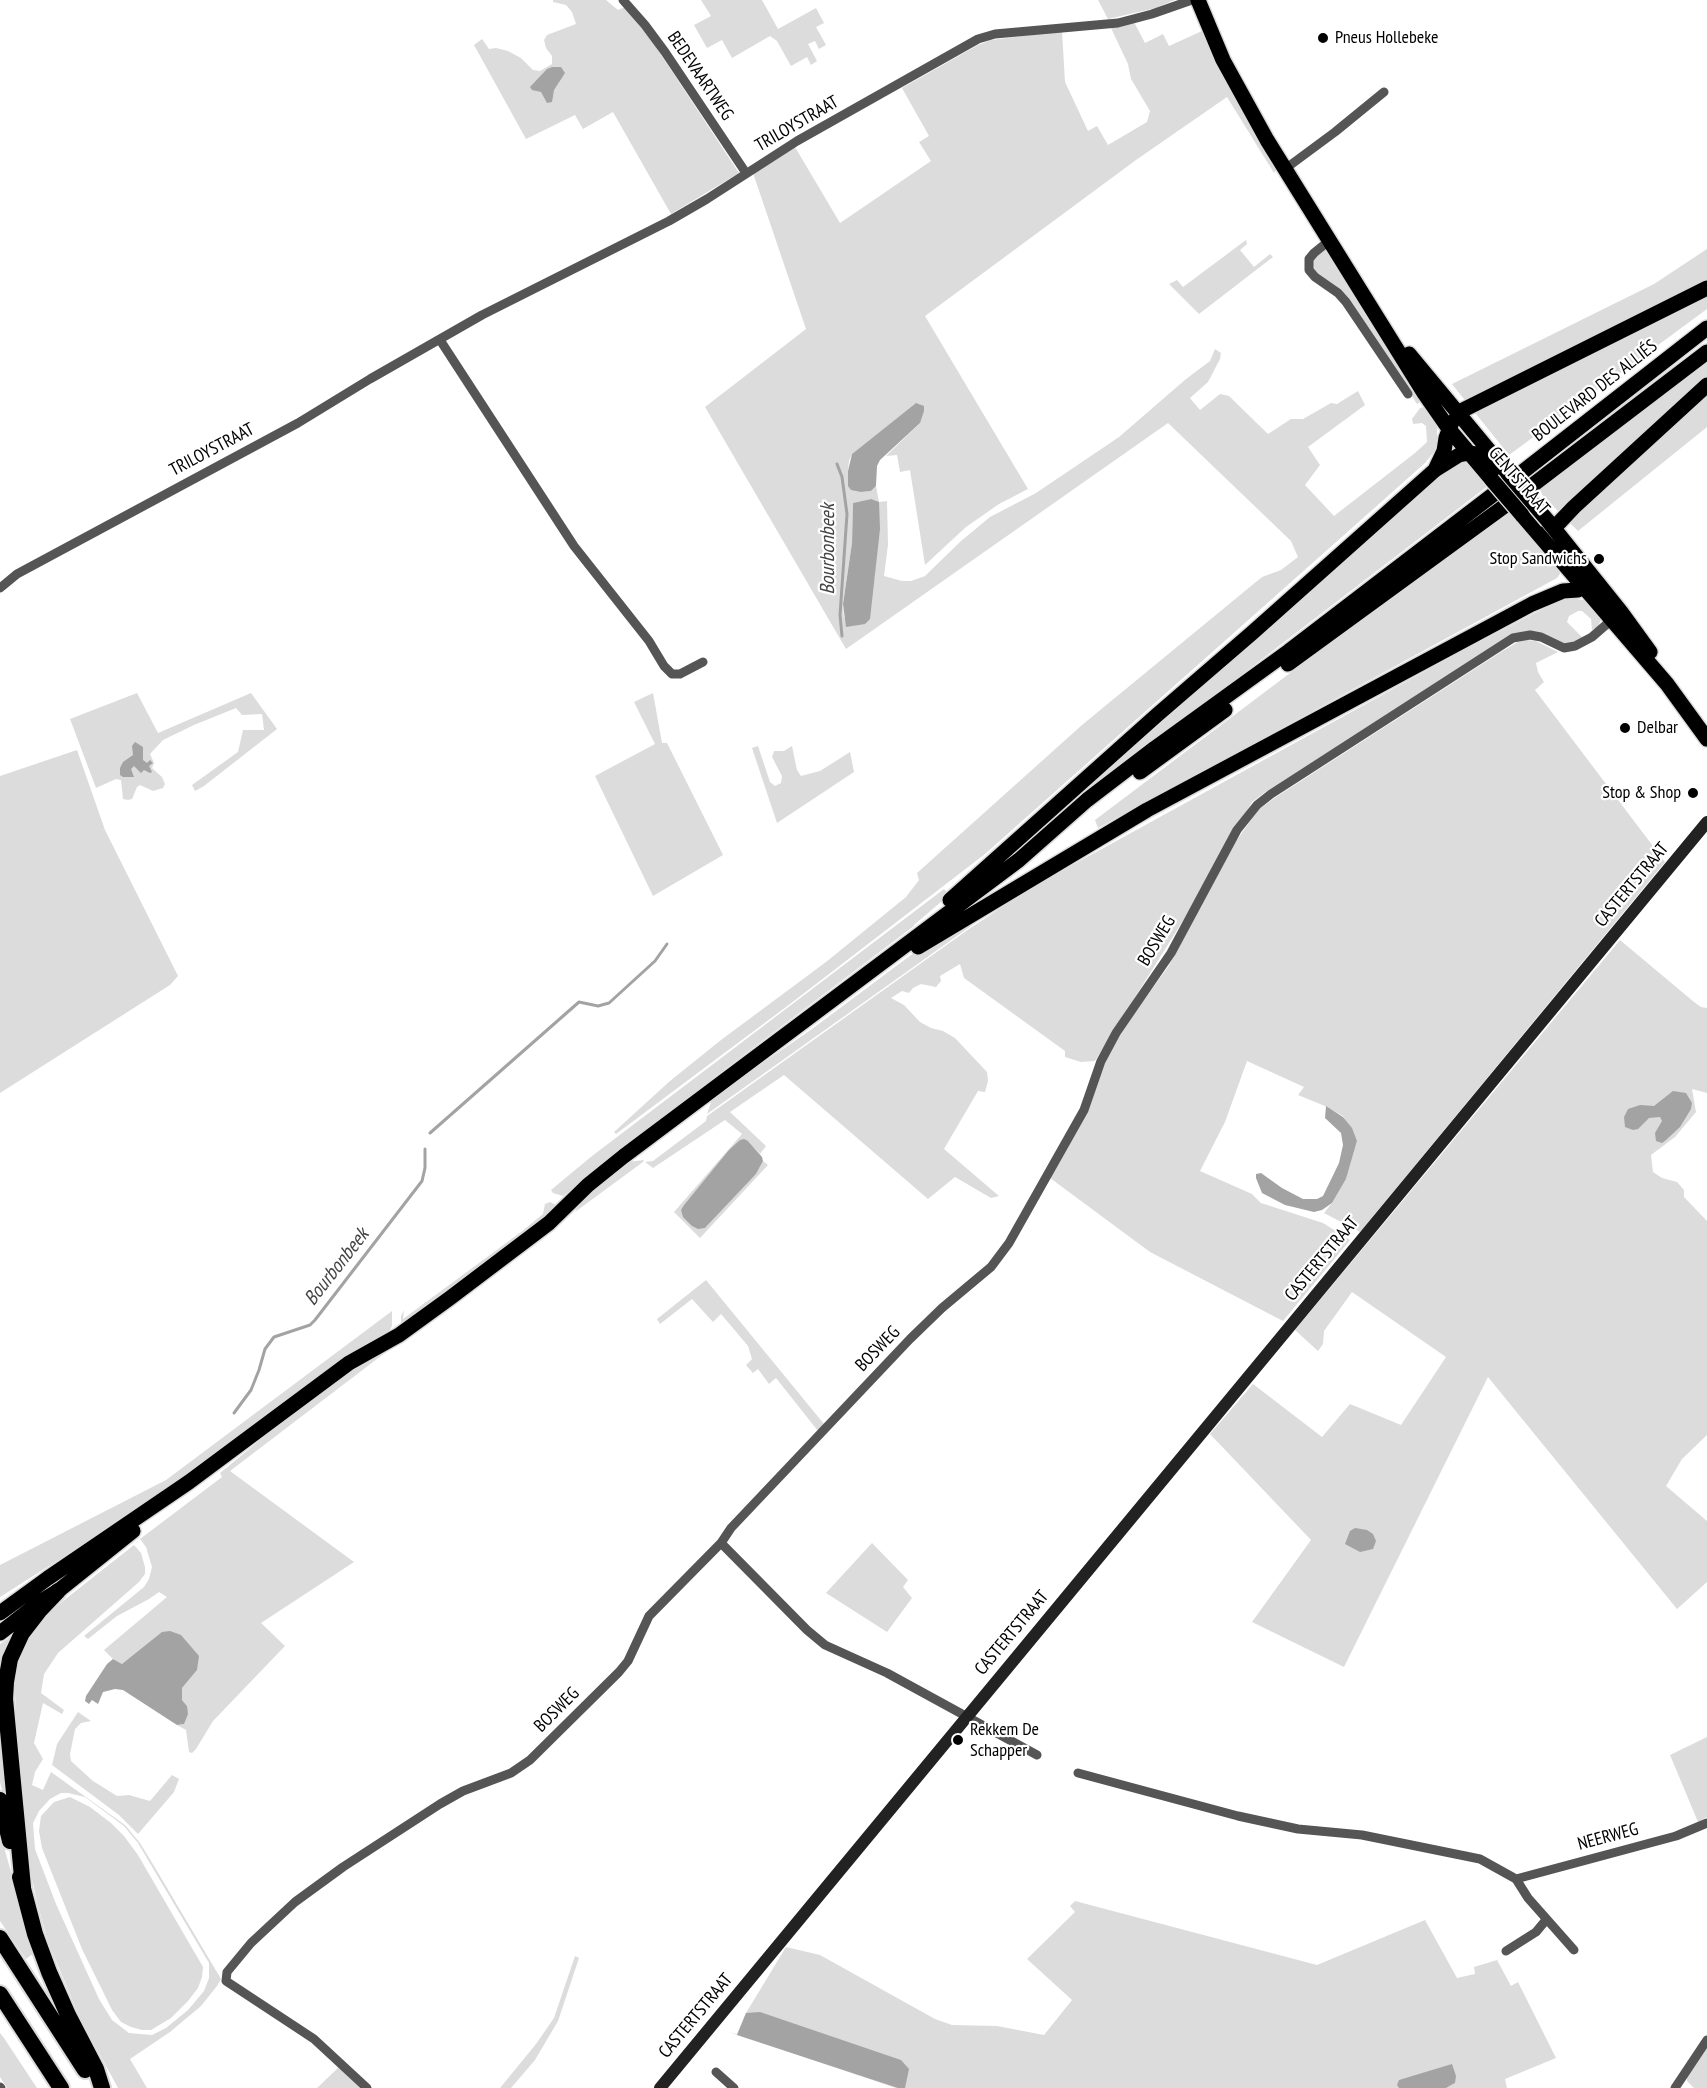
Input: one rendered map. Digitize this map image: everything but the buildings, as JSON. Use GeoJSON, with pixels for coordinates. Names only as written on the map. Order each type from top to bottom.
{"type":"FeatureCollection","features":[{"type":"Feature","properties":{"kind":"highway"},"geometry":{"type":"LineString","coordinates":[[23,1887],[5,1699],[6,1682],[10,1659],[22,1633],[58,1591]]}},
{"type":"Feature","properties":{"kind":"highway"},"geometry":{"type":"LineString","coordinates":[[0,1800],[35,1934],[49,1972],[75,2031],[96,2069],[102,2088]]}},
{"type":"Feature","properties":{"kind":"highway"},"geometry":{"type":"LineString","coordinates":[[0,1938],[97,2088]]}},
{"type":"Feature","properties":{"kind":"highway"},"geometry":{"type":"LineString","coordinates":[[0,1994],[61,2088]]}},
{"type":"Feature","properties":{"kind":"highway"},"geometry":{"type":"LineString","coordinates":[[0,2013],[10,2026],[28,2036]]}},
{"type":"Feature","properties":{"kind":"main road"},"geometry":{"type":"LineString","coordinates":[[1198,0],[1223,60],[1285,169],[1360,290],[1457,413],[1479,455],[1507,479],[1545,526],[1570,549],[1616,616],[1657,663],[1667,684],[1707,739]]}},
{"type":"Feature","properties":{"kind":"main road"},"geometry":{"type":"LineString","coordinates":[[1435,470],[1457,413],[1707,288]]}},
{"type":"Feature","properties":{"kind":"main road","name":"GENTSTRAAT"},"geometry":{"type":"LineString","coordinates":[[1360,290],[1449,429],[1479,455],[1522,515],[1545,526],[1570,571],[1582,587],[1616,616]]}},
{"type":"Feature","properties":{"kind":"main road","name":"BOULEVARD DES ALLIÉS"},"geometry":{"type":"LineString","coordinates":[[1019,860],[1087,800],[1289,651],[1507,479],[1707,328]]}},
{"type":"Feature","properties":{"kind":"main road","name":"BOULEVARD DES ALLIÉS"},"geometry":{"type":"LineString","coordinates":[[1019,860],[1517,497],[1707,352]]}},
{"type":"Feature","properties":{"kind":"main road"},"geometry":{"type":"LineString","coordinates":[[1545,526],[1574,507],[1707,385]]}},
{"type":"Feature","properties":{"kind":"main road"},"geometry":{"type":"LineString","coordinates":[[868,974],[884,952],[952,898],[1435,470],[1459,454],[1479,455]]}},
{"type":"Feature","properties":{"kind":"main road"},"geometry":{"type":"LineString","coordinates":[[1532,604],[1562,582],[1570,571],[1572,561],[1570,549]]}},
{"type":"Feature","properties":{"kind":"main road"},"geometry":{"type":"LineString","coordinates":[[868,974],[899,960],[930,939],[1147,810],[1532,604],[1563,591],[1578,590],[1582,587]]}},
{"type":"Feature","properties":{"kind":"main road","name":"CASTERTSTRAAT"},"geometry":{"type":"LineString","coordinates":[[660,2088],[1706,823]]}},
{"type":"Feature","properties":{"kind":"main road"},"geometry":{"type":"LineString","coordinates":[[0,1612],[189,1482],[349,1363],[399,1335],[460,1291],[549,1223],[588,1185],[619,1160],[1019,860]]}},
{"type":"Feature","properties":{"kind":"main road"},"geometry":{"type":"LineString","coordinates":[[0,1634],[131,1533],[189,1482]]}},
{"type":"Feature","properties":{"kind":"street","name":"BEDEVAARTWEG"},"geometry":{"type":"LineString","coordinates":[[623,0],[665,52],[746,173]]}},
{"type":"Feature","properties":{"kind":"street","name":"TRILOYSTRAAT"},"geometry":{"type":"LineString","coordinates":[[0,588],[17,574],[298,423],[482,315],[669,221],[797,141],[987,36],[1118,23],[1192,0]]}},
{"type":"Feature","properties":{"kind":"street"},"geometry":{"type":"LineString","coordinates":[[1285,169],[1384,92]]}},
{"type":"Feature","properties":{"kind":"street"},"geometry":{"type":"LineString","coordinates":[[1330,240],[1309,259],[1310,270],[1315,277],[1338,293],[1346,302],[1408,394]]}},
{"type":"Feature","properties":{"kind":"street"},"geometry":{"type":"LineString","coordinates":[[440,340],[574,546],[649,641],[664,666],[672,674],[680,674],[704,662]]}},
{"type":"Feature","properties":{"kind":"street","name":"BOSWEG"},"geometry":{"type":"LineString","coordinates":[[368,2088],[314,2039],[230,1984],[225,1977],[227,1972],[250,1943],[314,1886],[462,1791],[511,1773],[530,1760],[619,1672],[632,1654],[649,1616],[721,1543],[731,1528],[910,1340],[942,1308],[991,1267],[1000,1256],[1084,1110],[1101,1061],[1116,1033],[1171,952],[1237,830],[1257,805],[1513,638],[1530,635],[1541,637],[1564,648],[1570,648],[1582,644],[1616,616]]}},
{"type":"Feature","properties":{"kind":"street"},"geometry":{"type":"LineString","coordinates":[[721,1543],[807,1630],[825,1645],[887,1673],[1037,1755]]}},
{"type":"Feature","properties":{"kind":"street"},"geometry":{"type":"LineString","coordinates":[[1078,1773],[1238,1816],[1298,1829],[1362,1835],[1480,1859],[1516,1879],[1528,1898],[1574,1950]]}},
{"type":"Feature","properties":{"kind":"street","name":"NEERWEG"},"geometry":{"type":"LineString","coordinates":[[1516,1879],[1676,1836],[1707,1823]]}},
{"type":"Feature","properties":{"kind":"street"},"geometry":{"type":"LineString","coordinates":[[1506,1951],[1536,1932],[1546,1920]]}},
{"type":"Feature","properties":{"kind":"street"},"geometry":{"type":"LineString","coordinates":[[1681,2086],[1707,2040]]}},
{"type":"Feature","properties":{"kind":"street"},"geometry":{"type":"LineString","coordinates":[[716,2072],[734,2088]]}},
{"type":"Feature","properties":{"kind":"shaded area"},"geometry":{"type":"Polygon","coordinates":[[[553,0],[606,0],[618,10],[625,7],[652,41],[739,173],[671,214],[613,112],[583,129],[575,115],[526,139],[474,45],[482,39],[489,49],[508,51],[521,58],[533,70],[540,71],[552,64],[552,56],[544,40],[547,35],[576,24],[572,12],[566,5],[553,2],[553,0]]]}},
{"type":"Feature","properties":{"kind":"shaded area"},"geometry":{"type":"Polygon","coordinates":[[[701,0],[762,0],[778,29],[816,8],[824,23],[816,27],[826,45],[819,49],[815,41],[808,44],[817,61],[811,65],[807,57],[791,66],[777,41],[770,36],[732,58],[722,40],[707,48],[694,25],[711,16],[701,0]]]}},
{"type":"Feature","properties":{"kind":"shaded area"},"geometry":{"type":"Polygon","coordinates":[[[1098,0],[1175,0],[1156,8],[1108,19],[1098,0]]]}},
{"type":"Feature","properties":{"kind":"shaded area"},"geometry":{"type":"Polygon","coordinates":[[[1134,22],[1145,43],[1163,34],[1169,46],[1202,31],[1223,77],[1276,170],[1274,173],[1227,97],[1136,160],[925,316],[1028,489],[999,504],[966,527],[925,565],[910,470],[900,472],[897,455],[886,456],[920,423],[920,404],[915,404],[852,454],[849,461],[848,471],[861,492],[871,491],[876,486],[879,502],[887,501],[888,545],[884,576],[911,581],[925,576],[990,517],[1036,493],[1119,437],[1210,361],[1215,349],[1221,353],[1220,359],[1208,382],[1190,398],[1200,410],[1220,394],[1229,396],[1268,434],[1291,419],[1303,419],[1331,403],[1337,404],[1358,391],[1365,405],[1308,447],[1320,465],[1305,485],[1334,516],[1427,442],[1426,426],[1422,423],[1413,424],[1412,419],[1420,408],[1425,407],[1437,425],[1437,448],[1425,463],[985,854],[616,1134],[614,1132],[670,1081],[826,962],[906,897],[919,880],[917,873],[1082,725],[1262,577],[1281,570],[1298,557],[1291,541],[1168,423],[846,649],[705,407],[806,329],[753,173],[795,147],[840,223],[931,161],[919,142],[929,136],[902,88],[991,40],[1062,31],[1065,82],[1088,131],[1097,126],[1108,145],[1147,122],[1150,111],[1131,79],[1128,64],[1111,28],[1134,22]],[[871,499],[853,503],[852,543],[843,603],[844,618],[873,582],[875,576],[871,499]]]}},
{"type":"Feature","properties":{"kind":"shaded area"},"geometry":{"type":"Polygon","coordinates":[[[561,67],[565,73],[554,90],[552,102],[547,103],[541,92],[532,90],[530,87],[547,69],[561,67]]]}},
{"type":"Feature","properties":{"kind":"shaded area"},"geometry":{"type":"Polygon","coordinates":[[[1246,240],[1247,244],[1240,250],[1254,267],[1270,254],[1273,257],[1199,314],[1169,284],[1177,280],[1183,287],[1246,240]]]}},
{"type":"Feature","properties":{"kind":"shaded area"},"geometry":{"type":"Polygon","coordinates":[[[1322,249],[1327,250],[1422,401],[1417,404],[1359,316],[1312,269],[1313,257],[1322,249]]]}},
{"type":"Feature","properties":{"kind":"shaded area"},"geometry":{"type":"Polygon","coordinates":[[[1707,249],[1707,309],[1509,455],[1452,384],[1654,284],[1707,249]]]}},
{"type":"Feature","properties":{"kind":"shaded area"},"geometry":{"type":"Polygon","coordinates":[[[1707,353],[1707,427],[1578,531],[1543,496],[1536,483],[1707,353]]]}},
{"type":"Feature","properties":{"kind":"shaded area"},"geometry":{"type":"Polygon","coordinates":[[[916,403],[924,406],[920,423],[880,460],[877,466],[876,486],[871,491],[851,490],[848,486],[848,471],[852,454],[916,403]]]}},
{"type":"Feature","properties":{"kind":"shaded area"},"geometry":{"type":"Polygon","coordinates":[[[1461,459],[1470,462],[1489,485],[1095,787],[1063,809],[1440,472],[1461,459]]]}},
{"type":"Feature","properties":{"kind":"shaded area"},"geometry":{"type":"Polygon","coordinates":[[[871,499],[879,502],[880,529],[870,619],[865,624],[846,627],[843,604],[852,543],[853,503],[871,499]]]}},
{"type":"Feature","properties":{"kind":"shaded area"},"geometry":{"type":"Polygon","coordinates":[[[1511,512],[1558,566],[1560,574],[1557,578],[1098,828],[1095,820],[1318,652],[1511,512]]]}},
{"type":"Feature","properties":{"kind":"shaded area"},"geometry":{"type":"Polygon","coordinates":[[[1569,598],[1584,600],[1590,604],[1601,619],[1598,627],[1592,630],[1591,619],[1582,611],[1569,616],[1567,622],[1583,638],[1567,644],[1557,642],[1541,632],[1528,631],[1513,635],[1252,802],[1204,887],[1095,1061],[1081,1062],[1065,1057],[1065,1051],[964,978],[960,964],[940,976],[941,981],[936,987],[921,984],[909,993],[902,991],[891,998],[904,1005],[920,1022],[955,1038],[987,1072],[988,1081],[985,1092],[978,1091],[944,1149],[999,1196],[991,1198],[955,1177],[928,1199],[784,1075],[730,1112],[766,1146],[760,1154],[748,1141],[740,1140],[684,1205],[705,1228],[756,1174],[763,1161],[768,1165],[700,1238],[674,1212],[742,1134],[725,1120],[653,1168],[645,1162],[653,1161],[706,1121],[707,1116],[969,929],[1034,886],[1466,649],[1558,601],[1569,598]]]}},
{"type":"Feature","properties":{"kind":"shaded area"},"geometry":{"type":"Polygon","coordinates":[[[1536,641],[1558,652],[1536,663],[1544,682],[1535,690],[1665,862],[1360,1232],[1324,1213],[1346,1179],[1357,1141],[1343,1116],[1298,1095],[1304,1087],[1247,1061],[1225,1122],[1200,1171],[1252,1194],[1261,1203],[1323,1223],[1350,1240],[1283,1321],[1150,1252],[1050,1178],[1087,1111],[1108,1054],[1120,1033],[1168,967],[1234,844],[1258,810],[1501,652],[1518,642],[1536,641]]]}},
{"type":"Feature","properties":{"kind":"shaded area"},"geometry":{"type":"Polygon","coordinates":[[[137,693],[158,733],[251,693],[277,729],[195,791],[192,785],[238,752],[243,730],[264,730],[262,714],[242,715],[236,708],[194,725],[163,740],[150,754],[154,763],[152,768],[162,777],[165,784],[163,788],[153,791],[140,785],[132,799],[123,799],[121,780],[116,779],[96,788],[70,719],[137,693]]]}},
{"type":"Feature","properties":{"kind":"shaded area"},"geometry":{"type":"Polygon","coordinates":[[[653,693],[662,743],[667,743],[723,855],[653,896],[595,776],[655,744],[634,702],[653,693]]]}},
{"type":"Feature","properties":{"kind":"shaded area"},"geometry":{"type":"Polygon","coordinates":[[[135,742],[143,747],[143,760],[147,763],[150,760],[153,763],[149,766],[152,772],[144,770],[141,773],[134,766],[131,769],[134,777],[123,777],[120,775],[120,768],[123,762],[133,755],[132,746],[135,742]]]}},
{"type":"Feature","properties":{"kind":"shaded area"},"geometry":{"type":"Polygon","coordinates":[[[758,746],[770,782],[775,786],[781,783],[782,776],[772,757],[774,751],[784,751],[792,746],[797,770],[801,776],[820,771],[850,752],[854,772],[777,823],[752,748],[758,746]]]}},
{"type":"Feature","properties":{"kind":"shaded area"},"geometry":{"type":"Polygon","coordinates":[[[77,750],[105,830],[178,976],[170,985],[0,1093],[0,776],[77,750]]]}},
{"type":"Feature","properties":{"kind":"shaded area"},"geometry":{"type":"Polygon","coordinates":[[[944,889],[949,895],[914,926],[725,1069],[563,1196],[553,1193],[551,1190],[592,1156],[944,889]]]}},
{"type":"Feature","properties":{"kind":"shaded area"},"geometry":{"type":"Polygon","coordinates":[[[967,920],[971,926],[707,1114],[712,1099],[725,1089],[812,1029],[915,952],[967,920]]]}},
{"type":"Feature","properties":{"kind":"shaded area"},"geometry":{"type":"Polygon","coordinates":[[[1620,940],[1694,1002],[1707,1008],[1707,1093],[1692,1089],[1696,1112],[1675,1137],[1651,1155],[1653,1172],[1662,1178],[1677,1182],[1684,1190],[1684,1197],[1707,1221],[1707,1435],[1682,1459],[1666,1486],[1707,1521],[1707,1582],[1677,1609],[1488,1377],[1344,1667],[1252,1622],[1311,1540],[1210,1434],[1253,1384],[1322,1437],[1350,1404],[1401,1425],[1446,1357],[1352,1292],[1324,1331],[1323,1344],[1318,1351],[1295,1330],[1620,940]]]}},
{"type":"Feature","properties":{"kind":"shaded area"},"geometry":{"type":"Polygon","coordinates":[[[1673,1091],[1686,1093],[1692,1103],[1691,1109],[1680,1127],[1662,1143],[1656,1141],[1655,1133],[1662,1121],[1660,1117],[1649,1118],[1638,1129],[1625,1127],[1624,1117],[1628,1109],[1640,1105],[1654,1106],[1673,1091]]]}},
{"type":"Feature","properties":{"kind":"shaded area"},"geometry":{"type":"Polygon","coordinates":[[[1326,1106],[1343,1117],[1352,1128],[1357,1141],[1346,1179],[1332,1203],[1314,1212],[1285,1205],[1262,1193],[1256,1178],[1256,1174],[1261,1173],[1303,1199],[1317,1199],[1323,1196],[1339,1163],[1343,1145],[1341,1133],[1325,1118],[1326,1106]]]}},
{"type":"Feature","properties":{"kind":"shaded area"},"geometry":{"type":"Polygon","coordinates":[[[744,1139],[762,1157],[763,1161],[756,1174],[705,1228],[698,1229],[692,1226],[683,1217],[681,1210],[729,1150],[744,1139]]]}},
{"type":"Feature","properties":{"kind":"shaded area"},"geometry":{"type":"Polygon","coordinates":[[[644,1160],[575,1212],[583,1198],[627,1162],[644,1160]]]}},
{"type":"Feature","properties":{"kind":"shaded area"},"geometry":{"type":"Polygon","coordinates":[[[550,1202],[558,1206],[521,1237],[401,1327],[401,1316],[404,1310],[403,1319],[521,1232],[543,1214],[545,1204],[550,1202]]]}},
{"type":"Feature","properties":{"kind":"shaded area"},"geometry":{"type":"Polygon","coordinates":[[[706,1280],[824,1424],[818,1431],[776,1378],[769,1384],[758,1369],[753,1373],[746,1365],[752,1359],[748,1346],[721,1314],[713,1322],[692,1299],[660,1324],[657,1319],[706,1280]]]}},
{"type":"Feature","properties":{"kind":"shaded area"},"geometry":{"type":"Polygon","coordinates":[[[392,1311],[392,1326],[387,1335],[193,1472],[80,1548],[0,1597],[0,1565],[166,1480],[392,1311]]]}},
{"type":"Feature","properties":{"kind":"shaded area"},"geometry":{"type":"Polygon","coordinates":[[[394,1346],[230,1471],[354,1562],[261,1623],[285,1646],[213,1721],[196,1749],[192,1753],[189,1752],[186,1730],[177,1725],[184,1724],[187,1706],[182,1700],[182,1688],[197,1670],[129,1659],[122,1664],[104,1650],[167,1597],[159,1592],[117,1616],[88,1639],[84,1636],[144,1587],[149,1579],[152,1567],[146,1547],[140,1539],[222,1477],[220,1473],[325,1387],[356,1365],[394,1346]]]}},
{"type":"Feature","properties":{"kind":"shaded area"},"geometry":{"type":"Polygon","coordinates":[[[1355,1528],[1367,1530],[1373,1534],[1376,1541],[1373,1549],[1360,1552],[1345,1544],[1350,1531],[1355,1528]]]}},
{"type":"Feature","properties":{"kind":"shaded area"},"geometry":{"type":"Polygon","coordinates":[[[872,1543],[908,1580],[903,1587],[912,1598],[887,1632],[826,1593],[872,1543]]]}},
{"type":"Feature","properties":{"kind":"shaded area"},"geometry":{"type":"Polygon","coordinates":[[[134,1545],[141,1553],[145,1574],[139,1582],[58,1653],[44,1674],[41,1693],[64,1710],[62,1714],[43,1703],[34,1743],[43,1759],[35,1772],[32,1785],[43,1790],[51,1772],[125,1825],[140,1843],[221,1979],[201,2006],[170,2032],[130,2059],[147,2088],[118,2088],[80,2018],[48,1942],[28,1860],[17,1744],[14,1666],[33,1629],[63,1601],[134,1545]],[[61,1793],[50,1799],[39,1811],[33,1823],[35,1849],[56,1904],[99,1999],[112,2020],[129,2033],[152,2035],[166,2028],[188,2010],[204,1991],[209,1978],[209,1963],[138,1843],[124,1826],[85,1797],[61,1793]]]}},
{"type":"Feature","properties":{"kind":"shaded area"},"geometry":{"type":"Polygon","coordinates":[[[170,1631],[181,1635],[199,1656],[197,1670],[182,1688],[182,1700],[187,1706],[188,1714],[184,1724],[177,1725],[123,1690],[103,1692],[98,1704],[92,1700],[89,1704],[85,1701],[107,1664],[113,1659],[122,1664],[162,1632],[170,1631]]]}},
{"type":"Feature","properties":{"kind":"shaded area"},"geometry":{"type":"Polygon","coordinates":[[[12,1636],[9,1799],[3,1794],[0,1782],[0,1644],[12,1636]]]}},
{"type":"Feature","properties":{"kind":"shaded area"},"geometry":{"type":"Polygon","coordinates":[[[78,1712],[91,1721],[81,1723],[75,1729],[70,1754],[71,1761],[93,1781],[117,1796],[129,1795],[150,1801],[172,1775],[179,1779],[174,1792],[138,1834],[119,1815],[52,1765],[57,1744],[78,1712]]]}},
{"type":"Feature","properties":{"kind":"shaded area"},"geometry":{"type":"Polygon","coordinates":[[[1707,1737],[1707,1817],[1698,1822],[1670,1755],[1707,1737]]]}},
{"type":"Feature","properties":{"kind":"shaded area"},"geometry":{"type":"Polygon","coordinates":[[[70,1797],[90,1807],[124,1836],[138,1855],[203,1967],[198,1988],[188,2001],[171,2018],[151,2030],[142,2030],[121,2022],[112,2010],[82,1949],[42,1848],[39,1831],[41,1816],[54,1802],[70,1797]]]}},
{"type":"Feature","properties":{"kind":"shaded area"},"geometry":{"type":"Polygon","coordinates":[[[0,1833],[34,1953],[26,1959],[0,1921],[0,1833]]]}},
{"type":"Feature","properties":{"kind":"shaded area"},"geometry":{"type":"Polygon","coordinates":[[[1075,1901],[1317,1965],[1425,1920],[1457,1978],[1475,1974],[1474,1967],[1497,1960],[1511,1986],[1518,1982],[1556,2058],[1505,2079],[1507,2088],[1446,2088],[1455,2083],[1397,2085],[1399,2088],[896,2088],[729,2032],[737,2034],[746,2013],[786,1947],[820,1955],[935,2019],[952,2025],[997,2026],[1044,2035],[1072,2000],[1027,1959],[1075,1912],[1070,1906],[1075,1901]]]}},
{"type":"Feature","properties":{"kind":"shaded area"},"geometry":{"type":"Polygon","coordinates":[[[575,1956],[579,1958],[558,2021],[535,2060],[511,2088],[500,2088],[554,2018],[575,1956]]]}},
{"type":"Feature","properties":{"kind":"shaded area"},"geometry":{"type":"Polygon","coordinates":[[[760,2012],[901,2060],[909,2069],[905,2088],[898,2088],[737,2035],[746,2013],[760,2012]]]}},
{"type":"Feature","properties":{"kind":"shaded area"},"geometry":{"type":"Polygon","coordinates":[[[0,2033],[37,2088],[7,2088],[0,2077],[0,2033]]]}},
{"type":"Feature","properties":{"kind":"shaded area"},"geometry":{"type":"Polygon","coordinates":[[[1707,2046],[1707,2088],[1694,2088],[1687,2081],[1687,2077],[1707,2046]]]}},
{"type":"Feature","properties":{"kind":"shaded area"},"geometry":{"type":"Polygon","coordinates":[[[1452,2064],[1456,2076],[1455,2083],[1446,2088],[1399,2088],[1397,2085],[1399,2080],[1452,2064]]]}},
{"type":"Feature","properties":{"kind":"shaded area"},"geometry":{"type":"Polygon","coordinates":[[[339,2067],[362,2088],[317,2088],[339,2067]]]}},
{"type":"Feature","properties":{"kind":"waterway","name":"Bourbonbeek"},"geometry":{"type":"LineString","coordinates":[[837,464],[842,477],[847,514],[840,615],[842,636]]}},
{"type":"Feature","properties":{"kind":"waterway","name":"Bourbonbeek"},"geometry":{"type":"LineString","coordinates":[[430,1133],[579,1002],[598,1006],[609,1003],[655,961],[667,944]]}},
{"type":"Feature","properties":{"kind":"waterway","name":"Bourbonbeek"},"geometry":{"type":"LineString","coordinates":[[234,1413],[251,1390],[265,1349],[274,1337],[310,1325],[315,1320],[422,1181],[425,1149]]}},
{"type":"Feature","properties":{"kind":"place","name":"Pneus Hollebeke"},"geometry":{"type":"Point","coordinates":[1323,38]}},
{"type":"Feature","properties":{"kind":"place","name":"Stop Sandwichs"},"geometry":{"type":"Point","coordinates":[1599,559]}},
{"type":"Feature","properties":{"kind":"place","name":"Delbar"},"geometry":{"type":"Point","coordinates":[1625,728]}},
{"type":"Feature","properties":{"kind":"place","name":"Stop & Shop"},"geometry":{"type":"Point","coordinates":[1693,793]}},
{"type":"Feature","properties":{"kind":"place","name":"Rekkem De Schapper"},"geometry":{"type":"Point","coordinates":[958,1740]}}]}
